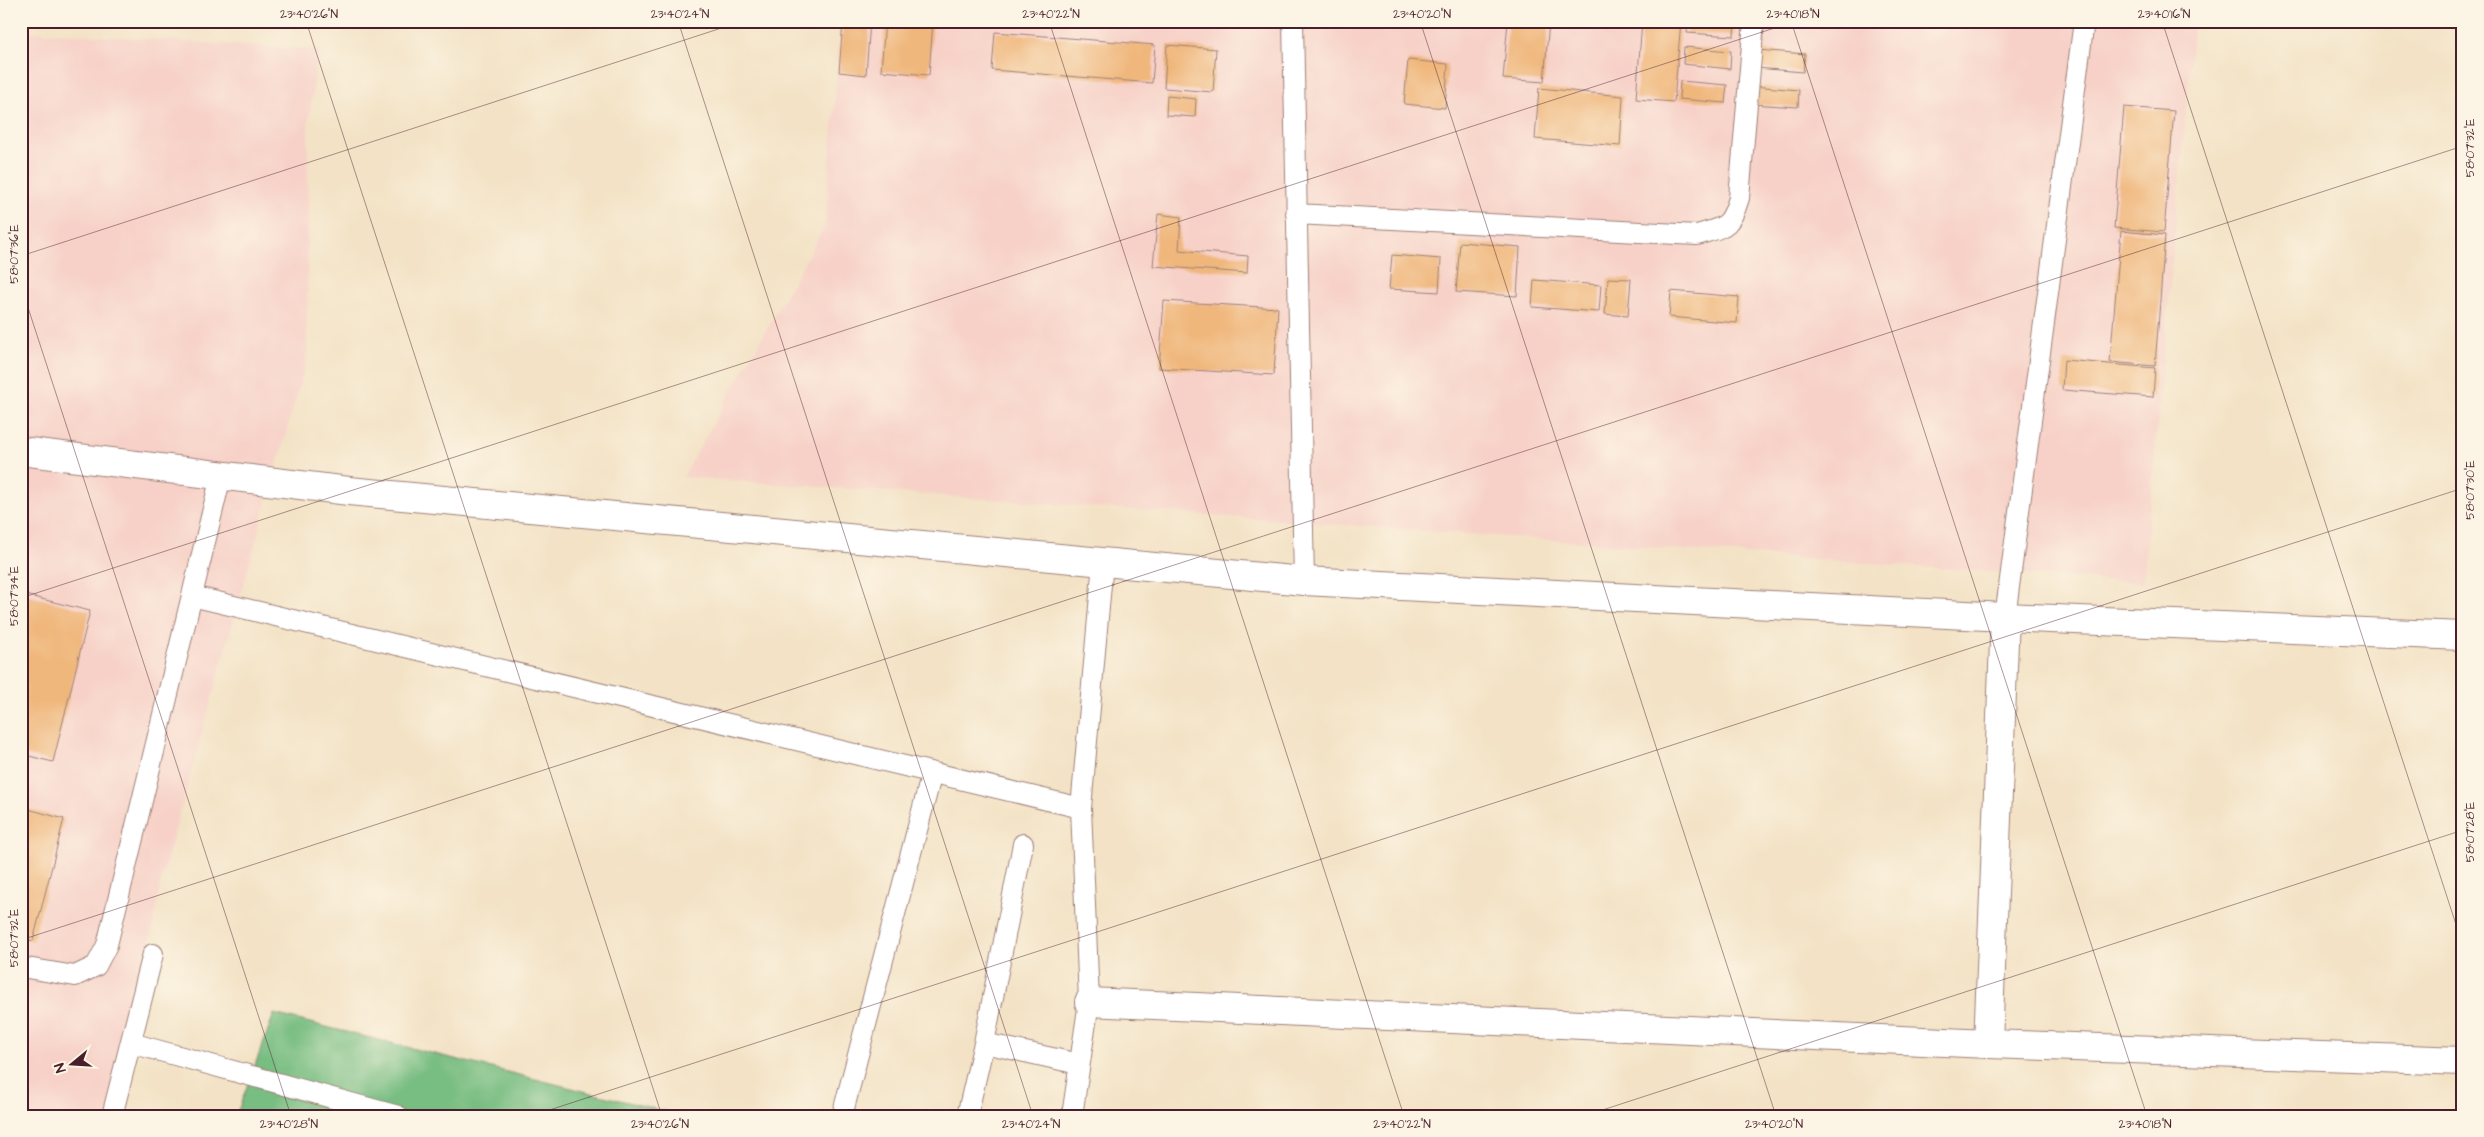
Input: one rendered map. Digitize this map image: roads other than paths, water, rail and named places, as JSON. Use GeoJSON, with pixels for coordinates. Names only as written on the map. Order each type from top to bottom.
{"type":"FeatureCollection","features":[{"type":"Feature","properties":{"kind":"street"},"geometry":{"type":"LineString","coordinates":[[21,451],[359,492],[1304,581],[2004,617],[2463,636]]}},
{"type":"Feature","properties":{"kind":"street"},"geometry":{"type":"LineString","coordinates":[[1988,1044],[2004,617]]}},
{"type":"Feature","properties":{"kind":"street"},"geometry":{"type":"LineString","coordinates":[[1089,1002],[1988,1044],[2463,1062]]}},
{"type":"Feature","properties":{"kind":"lane"},"geometry":{"type":"LineString","coordinates":[[1293,21],[1304,581]]}},
{"type":"Feature","properties":{"kind":"lane"},"geometry":{"type":"LineString","coordinates":[[1296,214],[1697,235],[1721,227],[1732,220],[1739,198],[1754,21]]}},
{"type":"Feature","properties":{"kind":"lane"},"geometry":{"type":"LineString","coordinates":[[2004,617],[2084,21]]}},
{"type":"Feature","properties":{"kind":"lane"},"geometry":{"type":"LineString","coordinates":[[21,967],[75,976],[96,966],[107,945],[221,476]]}},
{"type":"Feature","properties":{"kind":"lane"},"geometry":{"type":"LineString","coordinates":[[1072,1116],[1089,1002],[1081,808],[1103,562]]}},
{"type":"Feature","properties":{"kind":"lane"},"geometry":{"type":"LineString","coordinates":[[192,596],[1081,808]]}},
{"type":"Feature","properties":{"kind":"lane"},"geometry":{"type":"LineString","coordinates":[[842,1116],[932,773]]}},
{"type":"Feature","properties":{"kind":"lane"},"geometry":{"type":"LineString","coordinates":[[967,1116],[984,1043],[1023,844]]}},
{"type":"Feature","properties":{"kind":"lane"},"geometry":{"type":"LineString","coordinates":[[112,1116],[153,954]]}},
{"type":"Feature","properties":{"kind":"lane"},"geometry":{"type":"LineString","coordinates":[[131,1043],[398,1116]]}},
{"type":"Feature","properties":{"kind":"lane"},"geometry":{"type":"LineString","coordinates":[[984,1043],[1080,1064]]}}]}
